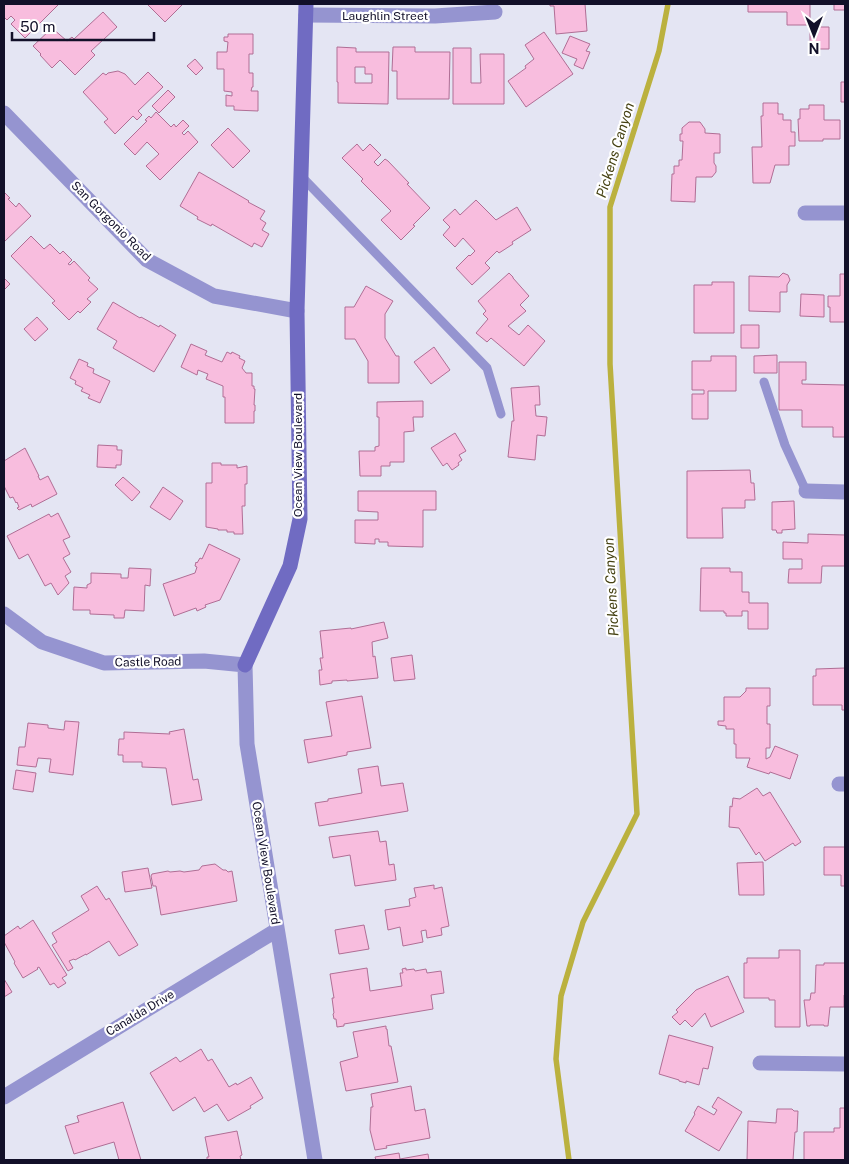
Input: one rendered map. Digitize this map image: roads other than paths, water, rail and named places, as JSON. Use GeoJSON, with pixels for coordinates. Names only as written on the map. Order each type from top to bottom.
{"type":"FeatureCollection","features":[{"type":"Feature","properties":{"kind":"street","name":"Laughlin Street"},"geometry":{"type":"LineString","coordinates":[[306,10],[435,16],[495,12]]}},
{"type":"Feature","properties":{"kind":"street","name":"Ocean View Boulevard"},"geometry":{"type":"LineString","coordinates":[[306,10],[297,312],[300,520],[290,566],[245,665],[247,744],[314,1160]]}},
{"type":"Feature","properties":{"kind":"street","name":"San Gorgonio Road"},"geometry":{"type":"LineString","coordinates":[[4,112],[148,260],[214,296],[297,312]]}},
{"type":"Feature","properties":{"kind":"street"},"geometry":{"type":"LineString","coordinates":[[805,212],[845,213]]}},
{"type":"Feature","properties":{"kind":"street"},"geometry":{"type":"LineString","coordinates":[[806,492],[845,492]]}},
{"type":"Feature","properties":{"kind":"street","name":"Castle Road"},"geometry":{"type":"LineString","coordinates":[[4,614],[42,642],[104,663],[204,661],[245,665]]}},
{"type":"Feature","properties":{"kind":"street","name":"Canalda Drive"},"geometry":{"type":"LineString","coordinates":[[4,1097],[277,930]]}},
{"type":"Feature","properties":{"kind":"street"},"geometry":{"type":"LineString","coordinates":[[760,1063],[845,1064]]}},
{"type":"Feature","properties":{"kind":"lane"},"geometry":{"type":"LineString","coordinates":[[300,175],[487,368],[501,414]]}},
{"type":"Feature","properties":{"kind":"lane"},"geometry":{"type":"LineString","coordinates":[[764,382],[785,445],[806,492]]}},
{"type":"Feature","properties":{"kind":"waterway","name":"Pickens Canyon"},"geometry":{"type":"LineString","coordinates":[[569,1160],[556,1059],[561,996],[583,922],[637,814],[610,364],[610,207],[659,51],[668,4]]}}]}
